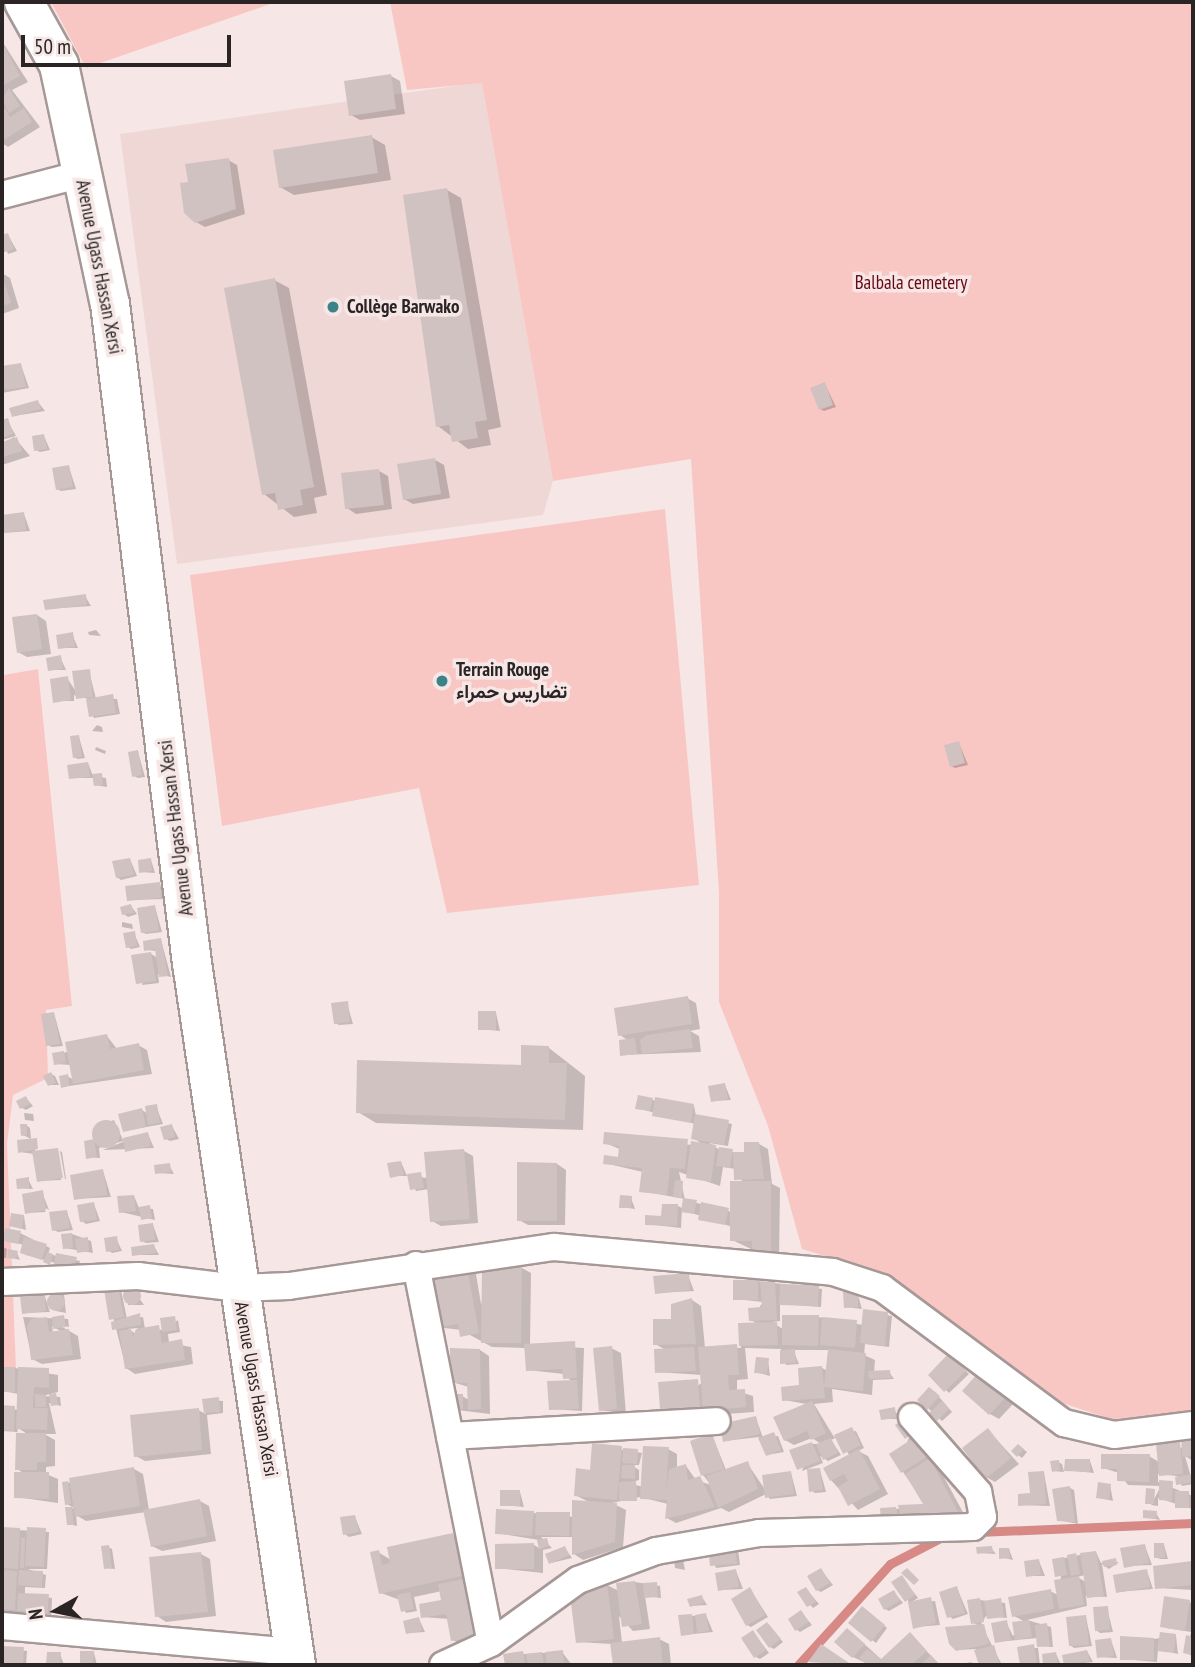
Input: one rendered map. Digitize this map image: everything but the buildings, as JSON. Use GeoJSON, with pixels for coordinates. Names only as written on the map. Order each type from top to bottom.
{"type":"FeatureCollection","features":[{"type":"Feature","properties":{"kind":"main road","name":"Avenue Ugass Hassan Xersi"},"geometry":{"type":"LineString","coordinates":[[24,2],[59,65],[110,304],[239,1288],[295,1659]]}},
{"type":"Feature","properties":{"kind":"street"},"geometry":{"type":"LineString","coordinates":[[2,195],[82,174]]}},
{"type":"Feature","properties":{"kind":"street"},"geometry":{"type":"LineString","coordinates":[[2,1282],[138,1276],[239,1288],[554,1247],[833,1272],[881,1288],[1064,1423],[1114,1435],[1193,1425]]}},
{"type":"Feature","properties":{"kind":"street"},"geometry":{"type":"LineString","coordinates":[[416,1265],[491,1643]]}},
{"type":"Feature","properties":{"kind":"street"},"geometry":{"type":"LineString","coordinates":[[443,1665],[491,1643],[579,1580],[656,1552],[759,1533],[973,1527],[983,1517],[978,1492],[912,1417]]}},
{"type":"Feature","properties":{"kind":"street"},"geometry":{"type":"LineString","coordinates":[[450,1436],[717,1421]]}},
{"type":"Feature","properties":{"kind":"street"},"geometry":{"type":"LineString","coordinates":[[2,1626],[295,1659]]}},
{"type":"Feature","properties":{"kind":"shaded area","name":"Collège Barwako"},"geometry":{"type":"Polygon","coordinates":[[[482,82],[553,481],[543,515],[177,564],[120,134],[482,82]]]}},
{"type":"Feature","properties":{"kind":"green space"},"geometry":{"type":"Polygon","coordinates":[[[51,2],[276,2],[86,68],[51,2]]]}},
{"type":"Feature","properties":{"kind":"green space","name":"Balbala cemetery"},"geometry":{"type":"Polygon","coordinates":[[[390,2],[1193,2],[1193,1416],[1135,1427],[1008,1385],[882,1273],[802,1249],[768,1126],[719,1002],[719,893],[691,459],[553,481],[482,83],[407,90],[390,2]]]}},
{"type":"Feature","properties":{"kind":"green space","name":"Terrain Rouge تضاريس حمراء"},"geometry":{"type":"Polygon","coordinates":[[[665,509],[699,885],[447,913],[419,788],[222,826],[190,575],[665,509]]]}},
{"type":"Feature","properties":{"kind":"green space"},"geometry":{"type":"Polygon","coordinates":[[[2,669],[4,675],[38,669],[72,1006],[46,1010],[48,1078],[13,1095],[7,1144],[16,1368],[2,1370],[2,669]]]}},
{"type":"Feature","properties":{"kind":"waterway"},"geometry":{"type":"LineString","coordinates":[[978,1532],[1193,1523]]}},
{"type":"Feature","properties":{"kind":"waterway"},"geometry":{"type":"LineString","coordinates":[[798,1665],[890,1564],[944,1536]]}},
{"type":"Feature","properties":{"kind":"place","name":"Collège Barwako"},"geometry":{"type":"Point","coordinates":[333,307]}},
{"type":"Feature","properties":{"kind":"place","name":"Terrain Rouge تضاريس حمراء"},"geometry":{"type":"Point","coordinates":[442,681]}}]}
